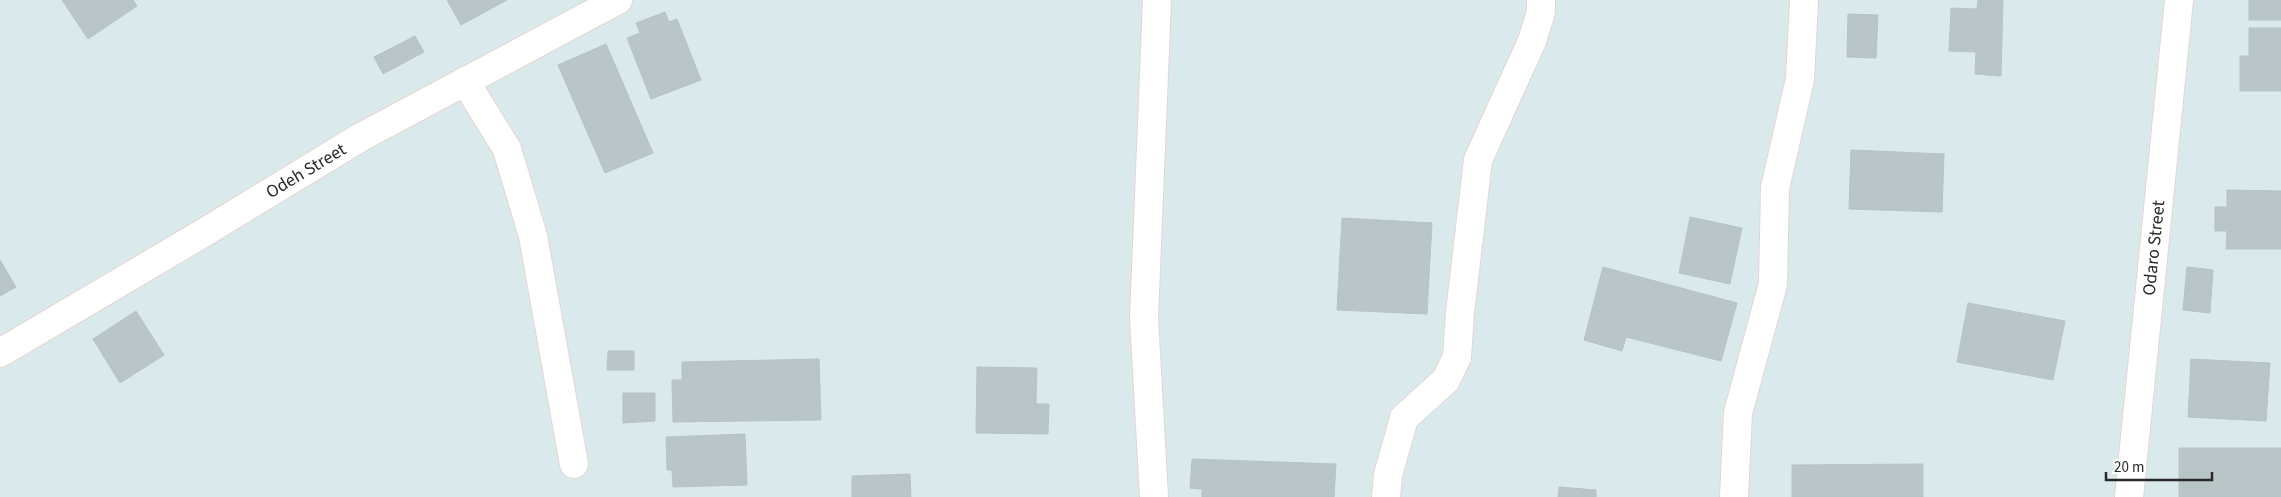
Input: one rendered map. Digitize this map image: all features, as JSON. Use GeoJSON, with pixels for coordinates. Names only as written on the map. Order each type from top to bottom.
{"type":"FeatureCollection","features":[{"type":"Feature","properties":{"kind":"street","name":"Odeh Street"},"geometry":{"type":"LineString","coordinates":[[0,353],[361,137],[618,0]]}},
{"type":"Feature","properties":{"kind":"street"},"geometry":{"type":"LineString","coordinates":[[1154,497],[1144,318],[1157,0]]}},
{"type":"Feature","properties":{"kind":"street"},"geometry":{"type":"LineString","coordinates":[[1386,497],[1388,475],[1404,418],[1446,380],[1457,357],[1460,312],[1478,160],[1532,41],[1540,12],[1540,0]]}},
{"type":"Feature","properties":{"kind":"street"},"geometry":{"type":"LineString","coordinates":[[1734,497],[1738,413],[1773,284],[1775,188],[1800,79],[1804,0]]}},
{"type":"Feature","properties":{"kind":"street","name":"Odaro Street"},"geometry":{"type":"LineString","coordinates":[[2129,497],[2179,0]]}},
{"type":"Feature","properties":{"kind":"street"},"geometry":{"type":"LineString","coordinates":[[465,82],[507,149],[528,219],[574,464]]}},
{"type":"Feature","properties":{"kind":"building"},"geometry":{"type":"Polygon","coordinates":[[[62,0],[133,0],[137,6],[88,39],[62,0]]]}},
{"type":"Feature","properties":{"kind":"building"},"geometry":{"type":"Polygon","coordinates":[[[447,0],[507,0],[461,25],[447,0]]]}},
{"type":"Feature","properties":{"kind":"building"},"geometry":{"type":"Polygon","coordinates":[[[1978,0],[2003,0],[2001,76],[1975,74],[1976,52],[1949,51],[1951,8],[1977,9],[1978,0]]]}},
{"type":"Feature","properties":{"kind":"building"},"geometry":{"type":"Polygon","coordinates":[[[2249,0],[2281,0],[2281,20],[2249,20],[2249,0]]]}},
{"type":"Feature","properties":{"kind":"building"},"geometry":{"type":"Polygon","coordinates":[[[665,12],[669,22],[677,19],[701,80],[651,99],[627,38],[640,33],[636,23],[665,12]]]}},
{"type":"Feature","properties":{"kind":"building"},"geometry":{"type":"Polygon","coordinates":[[[1848,14],[1878,15],[1876,58],[1847,57],[1848,14]]]}},
{"type":"Feature","properties":{"kind":"building"},"geometry":{"type":"Polygon","coordinates":[[[2249,28],[2281,28],[2281,91],[2240,91],[2240,56],[2249,56],[2249,28]]]}},
{"type":"Feature","properties":{"kind":"building"},"geometry":{"type":"Polygon","coordinates":[[[415,36],[424,52],[383,74],[374,57],[415,36]]]}},
{"type":"Feature","properties":{"kind":"building"},"geometry":{"type":"Polygon","coordinates":[[[606,44],[653,153],[605,173],[558,65],[606,44]]]}},
{"type":"Feature","properties":{"kind":"building"},"geometry":{"type":"Polygon","coordinates":[[[1851,150],[1944,154],[1942,212],[1849,209],[1851,150]]]}},
{"type":"Feature","properties":{"kind":"building"},"geometry":{"type":"Polygon","coordinates":[[[2227,190],[2281,191],[2281,249],[2226,249],[2227,231],[2215,231],[2215,207],[2227,207],[2227,190]]]}},
{"type":"Feature","properties":{"kind":"building"},"geometry":{"type":"Polygon","coordinates":[[[1690,217],[1742,228],[1730,284],[1679,273],[1690,217]]]}},
{"type":"Feature","properties":{"kind":"building"},"geometry":{"type":"Polygon","coordinates":[[[1342,218],[1432,223],[1427,314],[1337,310],[1342,218]]]}},
{"type":"Feature","properties":{"kind":"building"},"geometry":{"type":"Polygon","coordinates":[[[0,260],[16,287],[0,296],[0,260]]]}},
{"type":"Feature","properties":{"kind":"building"},"geometry":{"type":"Polygon","coordinates":[[[1603,267],[1737,303],[1721,361],[1626,337],[1622,351],[1584,340],[1603,267]]]}},
{"type":"Feature","properties":{"kind":"building"},"geometry":{"type":"Polygon","coordinates":[[[2187,267],[2213,270],[2210,313],[2183,310],[2187,267]]]}},
{"type":"Feature","properties":{"kind":"building"},"geometry":{"type":"Polygon","coordinates":[[[1968,303],[2065,321],[2053,380],[1957,362],[1968,303]]]}},
{"type":"Feature","properties":{"kind":"building"},"geometry":{"type":"Polygon","coordinates":[[[136,311],[164,355],[120,383],[93,339],[136,311]]]}},
{"type":"Feature","properties":{"kind":"building"},"geometry":{"type":"Polygon","coordinates":[[[608,351],[634,351],[634,370],[607,370],[608,351]]]}},
{"type":"Feature","properties":{"kind":"building"},"geometry":{"type":"Polygon","coordinates":[[[819,359],[821,420],[673,422],[672,380],[682,380],[682,362],[819,359]]]}},
{"type":"Feature","properties":{"kind":"building"},"geometry":{"type":"Polygon","coordinates":[[[2191,359],[2270,363],[2266,421],[2188,417],[2191,359]]]}},
{"type":"Feature","properties":{"kind":"building"},"geometry":{"type":"Polygon","coordinates":[[[977,367],[1037,368],[1036,404],[1049,404],[1048,434],[976,433],[977,367]]]}},
{"type":"Feature","properties":{"kind":"building"},"geometry":{"type":"Polygon","coordinates":[[[623,393],[655,393],[655,421],[623,423],[623,393]]]}},
{"type":"Feature","properties":{"kind":"building"},"geometry":{"type":"Polygon","coordinates":[[[745,434],[747,485],[673,487],[672,470],[667,470],[666,437],[745,434]]]}},
{"type":"Feature","properties":{"kind":"building"},"geometry":{"type":"Polygon","coordinates":[[[2179,448],[2281,448],[2281,497],[2179,497],[2179,448]]]}},
{"type":"Feature","properties":{"kind":"building"},"geometry":{"type":"Polygon","coordinates":[[[1192,459],[1336,464],[1334,497],[1202,497],[1202,489],[1190,488],[1192,459]]]}},
{"type":"Feature","properties":{"kind":"building"},"geometry":{"type":"Polygon","coordinates":[[[1923,464],[1923,497],[1792,497],[1792,465],[1923,464]]]}},
{"type":"Feature","properties":{"kind":"building"},"geometry":{"type":"Polygon","coordinates":[[[910,474],[911,497],[852,497],[852,476],[910,474]]]}},
{"type":"Feature","properties":{"kind":"building"},"geometry":{"type":"Polygon","coordinates":[[[1559,487],[1596,490],[1596,497],[1558,497],[1559,487]]]}}]}
